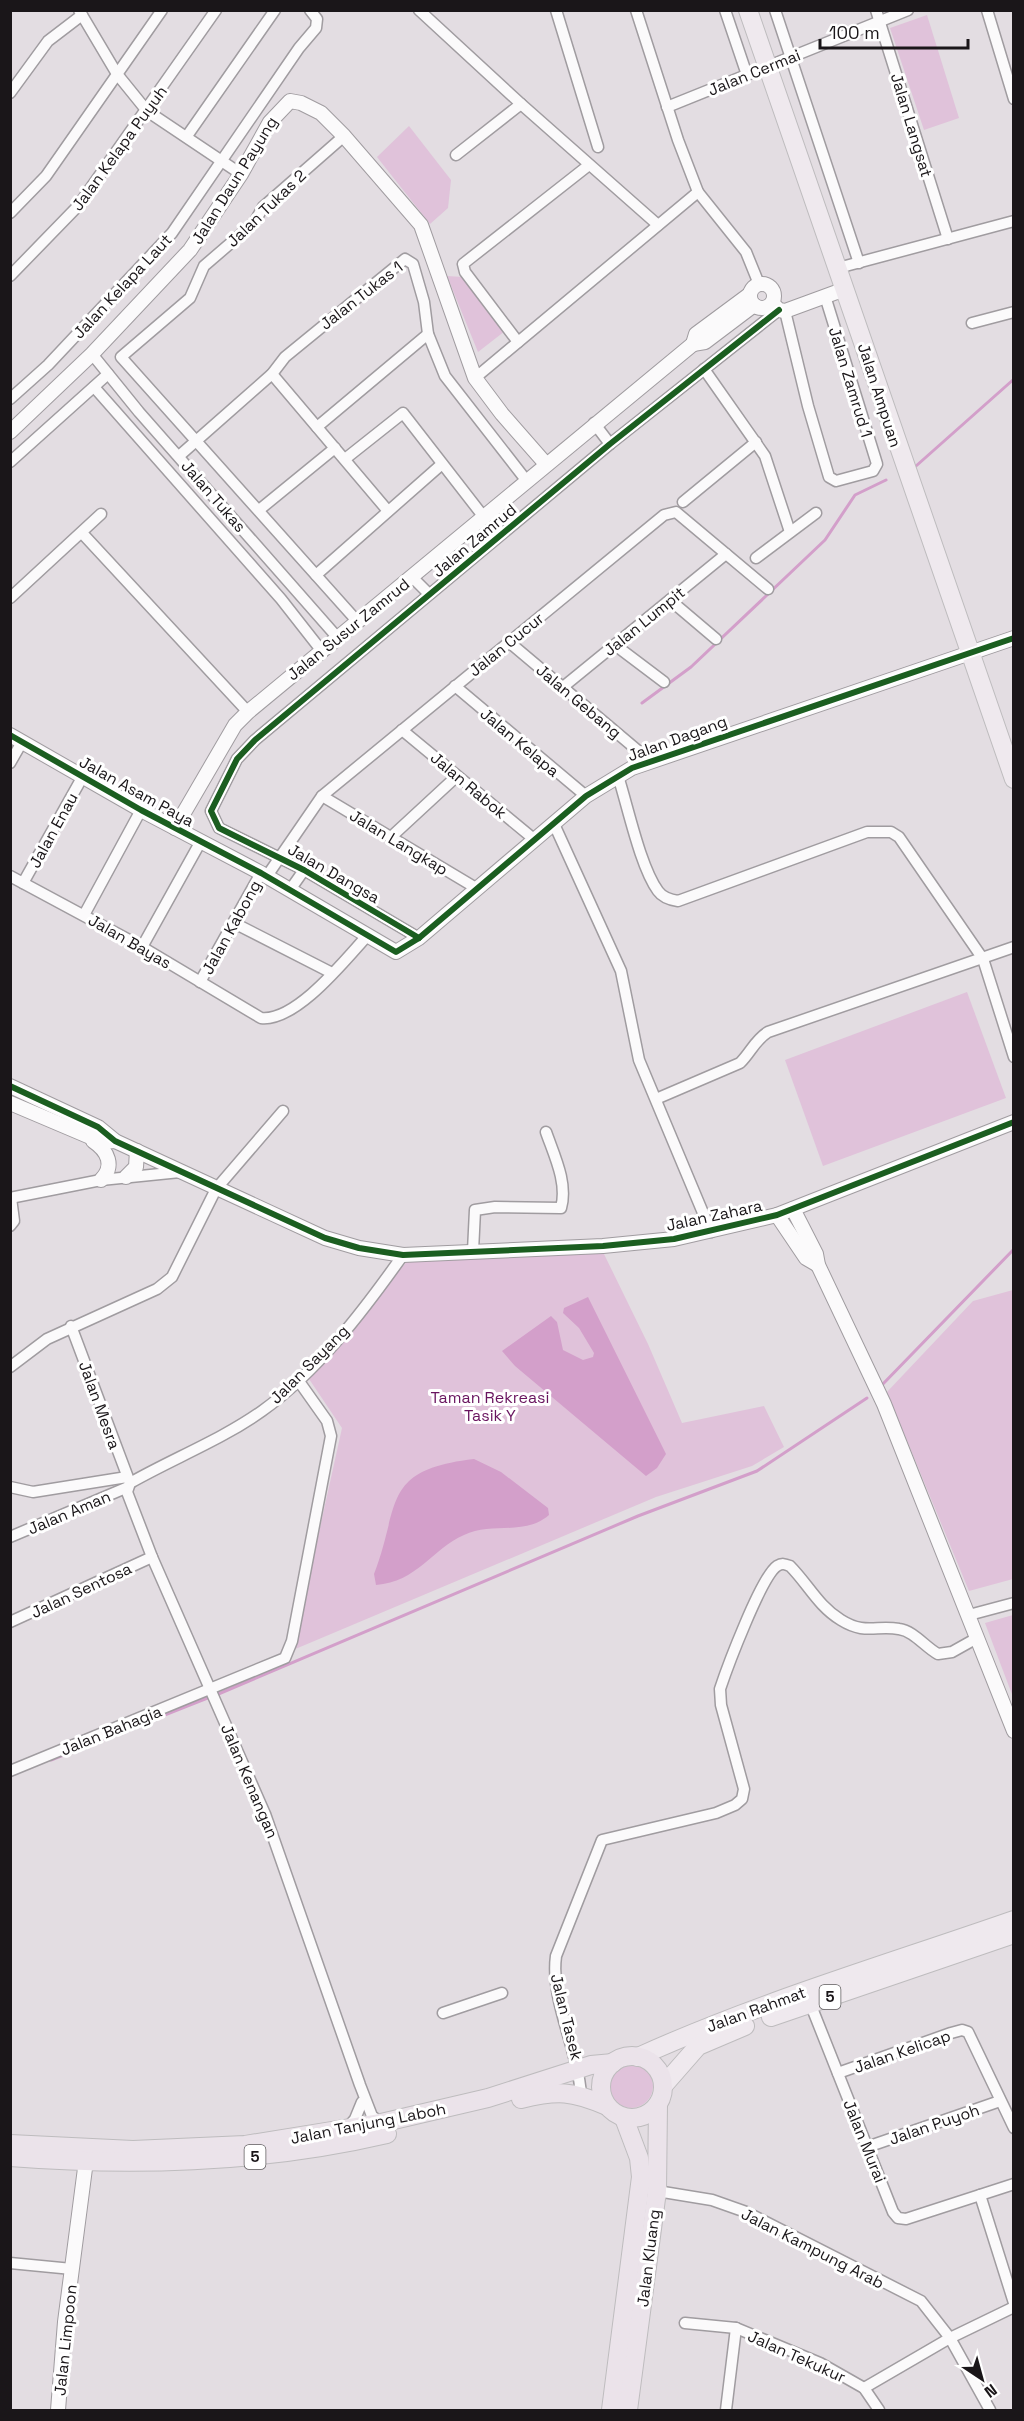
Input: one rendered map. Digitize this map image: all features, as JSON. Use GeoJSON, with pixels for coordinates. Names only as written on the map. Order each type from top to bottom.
{"type":"FeatureCollection","features":[{"type":"Feature","properties":{"kind":"highway","name":"5"},"geometry":{"type":"LineString","coordinates":[[613,2063],[629,2056],[638,2057]]}},
{"type":"Feature","properties":{"kind":"highway"},"geometry":{"type":"LineString","coordinates":[[638,2057],[646,2059],[658,2070],[663,2086]]}},
{"type":"Feature","properties":{"kind":"highway","name":"Jalan Tanjung Laboh"},"geometry":{"type":"LineString","coordinates":[[10,2157],[87,2156],[229,2160],[335,2146],[373,2129],[488,2098],[579,2070],[613,2063]]}},
{"type":"Feature","properties":{"kind":"highway"},"geometry":{"type":"LineString","coordinates":[[607,2106],[601,2088],[606,2070],[613,2063]]}},
{"type":"Feature","properties":{"kind":"highway","name":"5"},"geometry":{"type":"LineString","coordinates":[[658,2104],[663,2086]]}},
{"type":"Feature","properties":{"kind":"highway","name":"Jalan Tanjung Laboh"},"geometry":{"type":"LineString","coordinates":[[10,2144],[87,2156],[133,2150],[245,2145],[373,2129],[550,2092],[582,2095],[607,2106]]}},
{"type":"Feature","properties":{"kind":"highway"},"geometry":{"type":"LineString","coordinates":[[624,2118],[643,2116],[658,2104]]}},
{"type":"Feature","properties":{"kind":"highway","name":"Jalan Kluang"},"geometry":{"type":"LineString","coordinates":[[628,2410],[657,2191],[658,2104]]}},
{"type":"Feature","properties":{"kind":"highway","name":"5"},"geometry":{"type":"LineString","coordinates":[[607,2106],[624,2118]]}},
{"type":"Feature","properties":{"kind":"highway","name":"Jalan Kluang"},"geometry":{"type":"LineString","coordinates":[[611,2410],[640,2176],[639,2158],[624,2118]]}},
{"type":"Feature","properties":{"kind":"main road","name":"Jalan Ampuan"},"geometry":{"type":"LineString","coordinates":[[748,10],[838,268],[909,482],[1014,779]]}},
{"type":"Feature","properties":{"kind":"main road","name":"Jalan Rahmat"},"geometry":{"type":"LineString","coordinates":[[638,2057],[706,2026],[857,1971],[1014,1920]]}},
{"type":"Feature","properties":{"kind":"main road","name":"Jalan Rahmat"},"geometry":{"type":"LineString","coordinates":[[663,2086],[688,2055],[707,2040],[1014,1934]]}},
{"type":"Feature","properties":{"kind":"street"},"geometry":{"type":"LineString","coordinates":[[10,213],[46,176],[162,10]]}},
{"type":"Feature","properties":{"kind":"street","name":"Jalan Kelapa Puyuh"},"geometry":{"type":"LineString","coordinates":[[10,276],[78,206],[216,10]]}},
{"type":"Feature","properties":{"kind":"street"},"geometry":{"type":"LineString","coordinates":[[187,136],[275,10]]}},
{"type":"Feature","properties":{"kind":"street","name":"Jalan Kelapa Laut"},"geometry":{"type":"LineString","coordinates":[[10,399],[48,365],[172,234],[299,48],[316,28],[317,19],[310,10]]}},
{"type":"Feature","properties":{"kind":"street"},"geometry":{"type":"LineString","coordinates":[[419,10],[520,104],[658,225]]}},
{"type":"Feature","properties":{"kind":"street"},"geometry":{"type":"LineString","coordinates":[[556,10],[598,147]]}},
{"type":"Feature","properties":{"kind":"street"},"geometry":{"type":"LineString","coordinates":[[636,10],[667,107],[698,192],[746,252],[754,294],[764,308],[779,308],[772,288],[766,284],[754,294]]}},
{"type":"Feature","properties":{"kind":"street"},"geometry":{"type":"LineString","coordinates":[[725,10],[747,75]]}},
{"type":"Feature","properties":{"kind":"street"},"geometry":{"type":"LineString","coordinates":[[775,10],[859,263]]}},
{"type":"Feature","properties":{"kind":"street","name":"Jalan Cermai"},"geometry":{"type":"LineString","coordinates":[[667,107],[791,57],[878,16],[908,10]]}},
{"type":"Feature","properties":{"kind":"street"},"geometry":{"type":"LineString","coordinates":[[987,10],[1014,99]]}},
{"type":"Feature","properties":{"kind":"street"},"geometry":{"type":"LineString","coordinates":[[10,93],[48,41],[81,13],[117,74],[147,111],[241,174]]}},
{"type":"Feature","properties":{"kind":"street","name":"Jalan Langsat"},"geometry":{"type":"LineString","coordinates":[[878,16],[948,239]]}},
{"type":"Feature","properties":{"kind":"street","name":"Jalan Daun Payung"},"geometry":{"type":"LineString","coordinates":[[10,432],[92,354],[190,250],[241,174],[270,122],[290,101],[301,103],[321,113],[344,136],[421,225],[475,378],[545,464]]}},
{"type":"Feature","properties":{"kind":"street"},"geometry":{"type":"LineString","coordinates":[[456,155],[520,104]]}},
{"type":"Feature","properties":{"kind":"street","name":"Jalan Tukas 2"},"geometry":{"type":"LineString","coordinates":[[198,441],[121,360],[121,356],[190,298],[204,266],[252,225],[261,209],[344,136]]}},
{"type":"Feature","properties":{"kind":"street"},"geometry":{"type":"LineString","coordinates":[[518,342],[465,272],[463,264],[589,165]]}},
{"type":"Feature","properties":{"kind":"street"},"geometry":{"type":"LineString","coordinates":[[475,378],[698,192]]}},
{"type":"Feature","properties":{"kind":"street"},"geometry":{"type":"LineString","coordinates":[[838,268],[1014,221]]}},
{"type":"Feature","properties":{"kind":"street","name":"Jalan Tukas 1"},"geometry":{"type":"LineString","coordinates":[[179,456],[272,374],[285,357],[401,260],[410,261],[413,264],[424,302],[428,334],[445,376],[526,480]]}},
{"type":"Feature","properties":{"kind":"street","name":"Jalan Zamrud"},"geometry":{"type":"LineString","coordinates":[[211,812],[246,747],[610,444],[779,308],[845,289]]}},
{"type":"Feature","properties":{"kind":"street","name":"Jalan Susur Zamrud"},"geometry":{"type":"LineString","coordinates":[[175,828],[235,725],[248,712],[594,423],[693,344],[696,334],[754,294]]}},
{"type":"Feature","properties":{"kind":"street","name":"Jalan Zamrud 1"},"geometry":{"type":"LineString","coordinates":[[779,308],[830,477],[836,481],[873,471],[877,467],[825,296]]}},
{"type":"Feature","properties":{"kind":"street"},"geometry":{"type":"LineString","coordinates":[[972,323],[1014,312]]}},
{"type":"Feature","properties":{"kind":"street"},"geometry":{"type":"LineString","coordinates":[[317,427],[428,334]]}},
{"type":"Feature","properties":{"kind":"street","name":"Jalan Tukas"},"geometry":{"type":"LineString","coordinates":[[92,354],[337,637]]}},
{"type":"Feature","properties":{"kind":"street"},"geometry":{"type":"LineString","coordinates":[[704,369],[765,456],[790,532]]}},
{"type":"Feature","properties":{"kind":"street"},"geometry":{"type":"LineString","coordinates":[[10,462],[108,374]]}},
{"type":"Feature","properties":{"kind":"street"},"geometry":{"type":"LineString","coordinates":[[272,374],[388,511]]}},
{"type":"Feature","properties":{"kind":"street"},"geometry":{"type":"LineString","coordinates":[[94,387],[273,590],[321,650]]}},
{"type":"Feature","properties":{"kind":"street"},"geometry":{"type":"LineString","coordinates":[[345,459],[403,413],[483,516]]}},
{"type":"Feature","properties":{"kind":"street"},"geometry":{"type":"LineString","coordinates":[[594,423],[610,444]]}},
{"type":"Feature","properties":{"kind":"street"},"geometry":{"type":"LineString","coordinates":[[198,441],[357,621]]}},
{"type":"Feature","properties":{"kind":"street"},"geometry":{"type":"LineString","coordinates":[[683,502],[756,442]]}},
{"type":"Feature","properties":{"kind":"street"},"geometry":{"type":"LineString","coordinates":[[259,510],[335,448]]}},
{"type":"Feature","properties":{"kind":"street"},"geometry":{"type":"LineString","coordinates":[[316,575],[442,464]]}},
{"type":"Feature","properties":{"kind":"street","name":"Jalan Cucur"},"geometry":{"type":"LineString","coordinates":[[264,875],[280,858],[322,796],[664,515],[676,512],[768,589]]}},
{"type":"Feature","properties":{"kind":"street"},"geometry":{"type":"LineString","coordinates":[[756,558],[816,513]]}},
{"type":"Feature","properties":{"kind":"street"},"geometry":{"type":"LineString","coordinates":[[10,598],[101,514]]}},
{"type":"Feature","properties":{"kind":"street"},"geometry":{"type":"LineString","coordinates":[[82,533],[248,712]]}},
{"type":"Feature","properties":{"kind":"street","name":"Jalan Lumpit"},"geometry":{"type":"LineString","coordinates":[[563,687],[726,554]]}},
{"type":"Feature","properties":{"kind":"street"},"geometry":{"type":"LineString","coordinates":[[412,577],[429,594]]}},
{"type":"Feature","properties":{"kind":"street"},"geometry":{"type":"LineString","coordinates":[[670,600],[716,639]]}},
{"type":"Feature","properties":{"kind":"street","name":"Jalan Dagang"},"geometry":{"type":"LineString","coordinates":[[407,947],[586,796],[649,760],[1014,638]]}},
{"type":"Feature","properties":{"kind":"street","name":"Jalan Gebang"},"geometry":{"type":"LineString","coordinates":[[509,642],[649,760]]}},
{"type":"Feature","properties":{"kind":"street"},"geometry":{"type":"LineString","coordinates":[[615,645],[664,682]]}},
{"type":"Feature","properties":{"kind":"street","name":"Jalan Kelapa"},"geometry":{"type":"LineString","coordinates":[[455,686],[586,796]]}},
{"type":"Feature","properties":{"kind":"street","name":"Jalan Rabok"},"geometry":{"type":"LineString","coordinates":[[402,730],[536,840]]}},
{"type":"Feature","properties":{"kind":"street"},"geometry":{"type":"LineString","coordinates":[[10,763],[16,739]]}},
{"type":"Feature","properties":{"kind":"street","name":"Jalan Asam Paya"},"geometry":{"type":"LineString","coordinates":[[16,739],[141,810],[264,875],[396,952],[407,947]]}},
{"type":"Feature","properties":{"kind":"street","name":"Jalan Enau"},"geometry":{"type":"LineString","coordinates":[[23,883],[83,776]]}},
{"type":"Feature","properties":{"kind":"street"},"geometry":{"type":"LineString","coordinates":[[391,837],[457,776]]}},
{"type":"Feature","properties":{"kind":"street","name":"Jalan Dagang"},"geometry":{"type":"LineString","coordinates":[[618,776],[645,862],[658,891],[665,897],[678,901],[867,832],[891,832],[903,842],[983,959],[1014,1057]]}},
{"type":"Feature","properties":{"kind":"street","name":"Jalan Langkap"},"geometry":{"type":"LineString","coordinates":[[322,796],[476,888]]}},
{"type":"Feature","properties":{"kind":"street"},"geometry":{"type":"LineString","coordinates":[[84,915],[141,810]]}},
{"type":"Feature","properties":{"kind":"street","name":"Jalan Dangsa"},"geometry":{"type":"LineString","coordinates":[[211,812],[219,828],[304,870],[419,938]]}},
{"type":"Feature","properties":{"kind":"street"},"geometry":{"type":"LineString","coordinates":[[554,824],[621,970],[639,1060],[711,1232]]}},
{"type":"Feature","properties":{"kind":"street"},"geometry":{"type":"LineString","coordinates":[[142,947],[201,841]]}},
{"type":"Feature","properties":{"kind":"street"},"geometry":{"type":"LineString","coordinates":[[290,890],[304,870]]}},
{"type":"Feature","properties":{"kind":"street","name":"Jalan Kabong"},"geometry":{"type":"LineString","coordinates":[[200,982],[264,875]]}},
{"type":"Feature","properties":{"kind":"street","name":"Jalan Bayas"},"geometry":{"type":"LineString","coordinates":[[10,876],[142,947],[261,1018],[269,1019],[280,1015],[313,992],[367,936]]}},
{"type":"Feature","properties":{"kind":"street"},"geometry":{"type":"LineString","coordinates":[[234,922],[332,973]]}},
{"type":"Feature","properties":{"kind":"street"},"geometry":{"type":"LineString","coordinates":[[656,1099],[740,1063],[748,1055],[758,1038],[768,1032],[1014,947]]}},
{"type":"Feature","properties":{"kind":"street"},"geometry":{"type":"LineString","coordinates":[[10,1086],[98,1127],[115,1141]]}},
{"type":"Feature","properties":{"kind":"street"},"geometry":{"type":"LineString","coordinates":[[10,1103],[102,1142],[115,1141]]}},
{"type":"Feature","properties":{"kind":"street"},"geometry":{"type":"LineString","coordinates":[[10,1367],[46,1339],[157,1289],[172,1278],[216,1190],[283,1111]]}},
{"type":"Feature","properties":{"kind":"street","name":"Jalan Zahara"},"geometry":{"type":"LineString","coordinates":[[115,1141],[216,1190],[325,1238],[359,1248],[404,1255],[603,1246],[674,1239],[711,1232],[777,1215],[1014,1122]]}},
{"type":"Feature","properties":{"kind":"street"},"geometry":{"type":"LineString","coordinates":[[473,1251],[475,1210],[488,1207],[561,1208],[563,1196],[560,1173],[546,1132]]}},
{"type":"Feature","properties":{"kind":"street"},"geometry":{"type":"LineString","coordinates":[[86,1136],[102,1147],[107,1155],[110,1164],[108,1174],[101,1180]]}},
{"type":"Feature","properties":{"kind":"street"},"geometry":{"type":"LineString","coordinates":[[126,1177],[136,1167],[137,1151]]}},
{"type":"Feature","properties":{"kind":"street"},"geometry":{"type":"LineString","coordinates":[[10,1226],[14,1221],[11,1198],[101,1180],[180,1172]]}},
{"type":"Feature","properties":{"kind":"street"},"geometry":{"type":"LineString","coordinates":[[793,1209],[816,1254],[818,1265],[884,1404],[1014,1731]]}},
{"type":"Feature","properties":{"kind":"street"},"geometry":{"type":"LineString","coordinates":[[777,1215],[806,1258],[818,1265]]}},
{"type":"Feature","properties":{"kind":"street","name":"Jalan Sayang"},"geometry":{"type":"LineString","coordinates":[[128,1483],[217,1440],[263,1410],[298,1380],[332,1344],[404,1255]]}},
{"type":"Feature","properties":{"kind":"street","name":"Jalan Mesra"},"geometry":{"type":"LineString","coordinates":[[71,1326],[128,1483]]}},
{"type":"Feature","properties":{"kind":"street","name":"Jalan Bahagia"},"geometry":{"type":"LineString","coordinates":[[10,1771],[214,1695],[285,1658],[291,1646],[331,1436],[327,1421],[298,1380]]}},
{"type":"Feature","properties":{"kind":"street"},"geometry":{"type":"LineString","coordinates":[[10,1487],[33,1492],[128,1483]]}},
{"type":"Feature","properties":{"kind":"street","name":"Jalan Aman"},"geometry":{"type":"LineString","coordinates":[[10,1537],[128,1483]]}},
{"type":"Feature","properties":{"kind":"street","name":"Jalan Kenangan"},"geometry":{"type":"LineString","coordinates":[[128,1483],[127,1492],[152,1557],[275,1839],[372,2116],[373,2129]]}},
{"type":"Feature","properties":{"kind":"street","name":"Jalan Sentosa"},"geometry":{"type":"LineString","coordinates":[[10,1622],[152,1557]]}},
{"type":"Feature","properties":{"kind":"street","name":"Jalan Tasek"},"geometry":{"type":"LineString","coordinates":[[582,2095],[579,2070],[553,1976],[556,1956],[602,1840],[716,1813],[735,1805],[742,1799],[744,1789],[721,1705],[720,1689],[752,1612],[775,1567],[781,1564],[790,1566],[811,1594],[827,1610],[841,1621],[860,1629],[898,1629],[910,1633],[938,1654],[952,1652],[977,1638]]}},
{"type":"Feature","properties":{"kind":"street"},"geometry":{"type":"LineString","coordinates":[[969,1615],[1014,1603]]}},
{"type":"Feature","properties":{"kind":"street"},"geometry":{"type":"LineString","coordinates":[[443,2013],[502,1993]]}},
{"type":"Feature","properties":{"kind":"street","name":"Jalan Murai"},"geometry":{"type":"LineString","coordinates":[[810,2003],[893,2212],[898,2218],[906,2219],[980,2195]]}},
{"type":"Feature","properties":{"kind":"street","name":"Jalan Kelicap"},"geometry":{"type":"LineString","coordinates":[[838,2073],[962,2030],[972,2036],[1014,2128]]}},
{"type":"Feature","properties":{"kind":"street","name":"Jalan Kenangan"},"geometry":{"type":"LineString","coordinates":[[360,2085],[362,2102],[373,2129]]}},
{"type":"Feature","properties":{"kind":"street","name":"Jalan Puyoh"},"geometry":{"type":"LineString","coordinates":[[867,2147],[1000,2101]]}},
{"type":"Feature","properties":{"kind":"street"},"geometry":{"type":"LineString","coordinates":[[343,2131],[356,2119],[362,2102]]}},
{"type":"Feature","properties":{"kind":"street","name":"Jalan Limpoon"},"geometry":{"type":"LineString","coordinates":[[58,2410],[72,2269],[87,2156]]}},
{"type":"Feature","properties":{"kind":"street"},"geometry":{"type":"LineString","coordinates":[[864,2388],[950,2338],[1014,2305],[980,2195],[1014,2184]]}},
{"type":"Feature","properties":{"kind":"street","name":"Jalan Kampung Arab"},"geometry":{"type":"LineString","coordinates":[[657,2191],[712,2200],[746,2212],[921,2301],[950,2338],[990,2410]]}},
{"type":"Feature","properties":{"kind":"street"},"geometry":{"type":"LineString","coordinates":[[10,2263],[72,2269]]}},
{"type":"Feature","properties":{"kind":"street","name":"Jalan Tekukur"},"geometry":{"type":"LineString","coordinates":[[685,2323],[736,2328],[820,2363],[864,2388],[879,2410]]}},
{"type":"Feature","properties":{"kind":"street"},"geometry":{"type":"LineString","coordinates":[[726,2410],[736,2328]]}},
{"type":"Feature","properties":{"kind":"green space"},"geometry":{"type":"Polygon","coordinates":[[[927,15],[959,118],[924,130],[890,28],[927,15]]]}},
{"type":"Feature","properties":{"kind":"green space"},"geometry":{"type":"Polygon","coordinates":[[[409,126],[451,180],[448,208],[430,224],[377,157],[409,126]]]}},
{"type":"Feature","properties":{"kind":"green space"},"geometry":{"type":"Polygon","coordinates":[[[447,276],[463,277],[505,331],[478,352],[447,276]]]}},
{"type":"Feature","properties":{"kind":"green space"},"geometry":{"type":"Polygon","coordinates":[[[967,992],[1006,1098],[823,1166],[785,1060],[967,992]]]}},
{"type":"Feature","properties":{"kind":"green space","name":"Taman Rekreasi Tasik Y"},"geometry":{"type":"Polygon","coordinates":[[[603,1252],[648,1344],[682,1423],[764,1406],[784,1447],[752,1466],[656,1497],[293,1650],[342,1428],[309,1379],[409,1259],[603,1252]]]}},
{"type":"Feature","properties":{"kind":"green space"},"geometry":{"type":"Polygon","coordinates":[[[1013,1290],[1013,1579],[969,1591],[887,1392],[973,1301],[1013,1290]]]}},
{"type":"Feature","properties":{"kind":"green space"},"geometry":{"type":"Polygon","coordinates":[[[1014,1615],[1013,1697],[985,1623],[1014,1615]]]}},
{"type":"Feature","properties":{"kind":"green space"},"geometry":{"type":"Polygon","coordinates":[[[631,2064],[646,2071],[653,2086],[646,2101],[631,2108],[616,2101],[609,2086],[616,2071],[631,2064]]]}},
{"type":"Feature","properties":{"kind":"shaded area"},"geometry":{"type":"Polygon","coordinates":[[[588,1297],[666,1454],[657,1468],[646,1476],[515,1366],[502,1351],[551,1316],[557,1322],[563,1350],[583,1360],[593,1357],[594,1353],[579,1328],[563,1313],[564,1308],[588,1297]]]}},
{"type":"Feature","properties":{"kind":"shaded area"},"geometry":{"type":"Polygon","coordinates":[[[474,1459],[501,1472],[548,1508],[549,1515],[529,1525],[485,1529],[464,1535],[403,1578],[376,1585],[374,1574],[393,1510],[408,1482],[423,1472],[444,1464],[474,1459]]]}},
{"type":"Feature","properties":{"kind":"waterway"},"geometry":{"type":"LineString","coordinates":[[916,466],[1014,379]]}},
{"type":"Feature","properties":{"kind":"waterway"},"geometry":{"type":"LineString","coordinates":[[642,703],[691,667],[825,540],[855,495],[886,480]]}},
{"type":"Feature","properties":{"kind":"waterway"},"geometry":{"type":"LineString","coordinates":[[881,1386],[1014,1249]]}},
{"type":"Feature","properties":{"kind":"waterway"},"geometry":{"type":"LineString","coordinates":[[216,1695],[638,1516],[757,1471],[867,1398]]}},
{"type":"Feature","properties":{"kind":"waterway"},"geometry":{"type":"LineString","coordinates":[[51,1760],[210,1697]]}},
{"type":"Feature","properties":{"kind":"cycle path"},"geometry":{"type":"LineString","coordinates":[[419,938],[304,870],[219,828],[211,811],[237,759],[255,740],[610,444],[779,310]]}},
{"type":"Feature","properties":{"kind":"cycle path"},"geometry":{"type":"LineString","coordinates":[[10,735],[141,810],[261,873],[396,952],[419,938],[586,796],[632,768],[1014,638]]}},
{"type":"Feature","properties":{"kind":"cycle path"},"geometry":{"type":"LineString","coordinates":[[10,1086],[98,1127],[115,1141],[325,1238],[359,1248],[403,1255],[603,1246],[674,1239],[777,1215],[1014,1122]]}}]}
